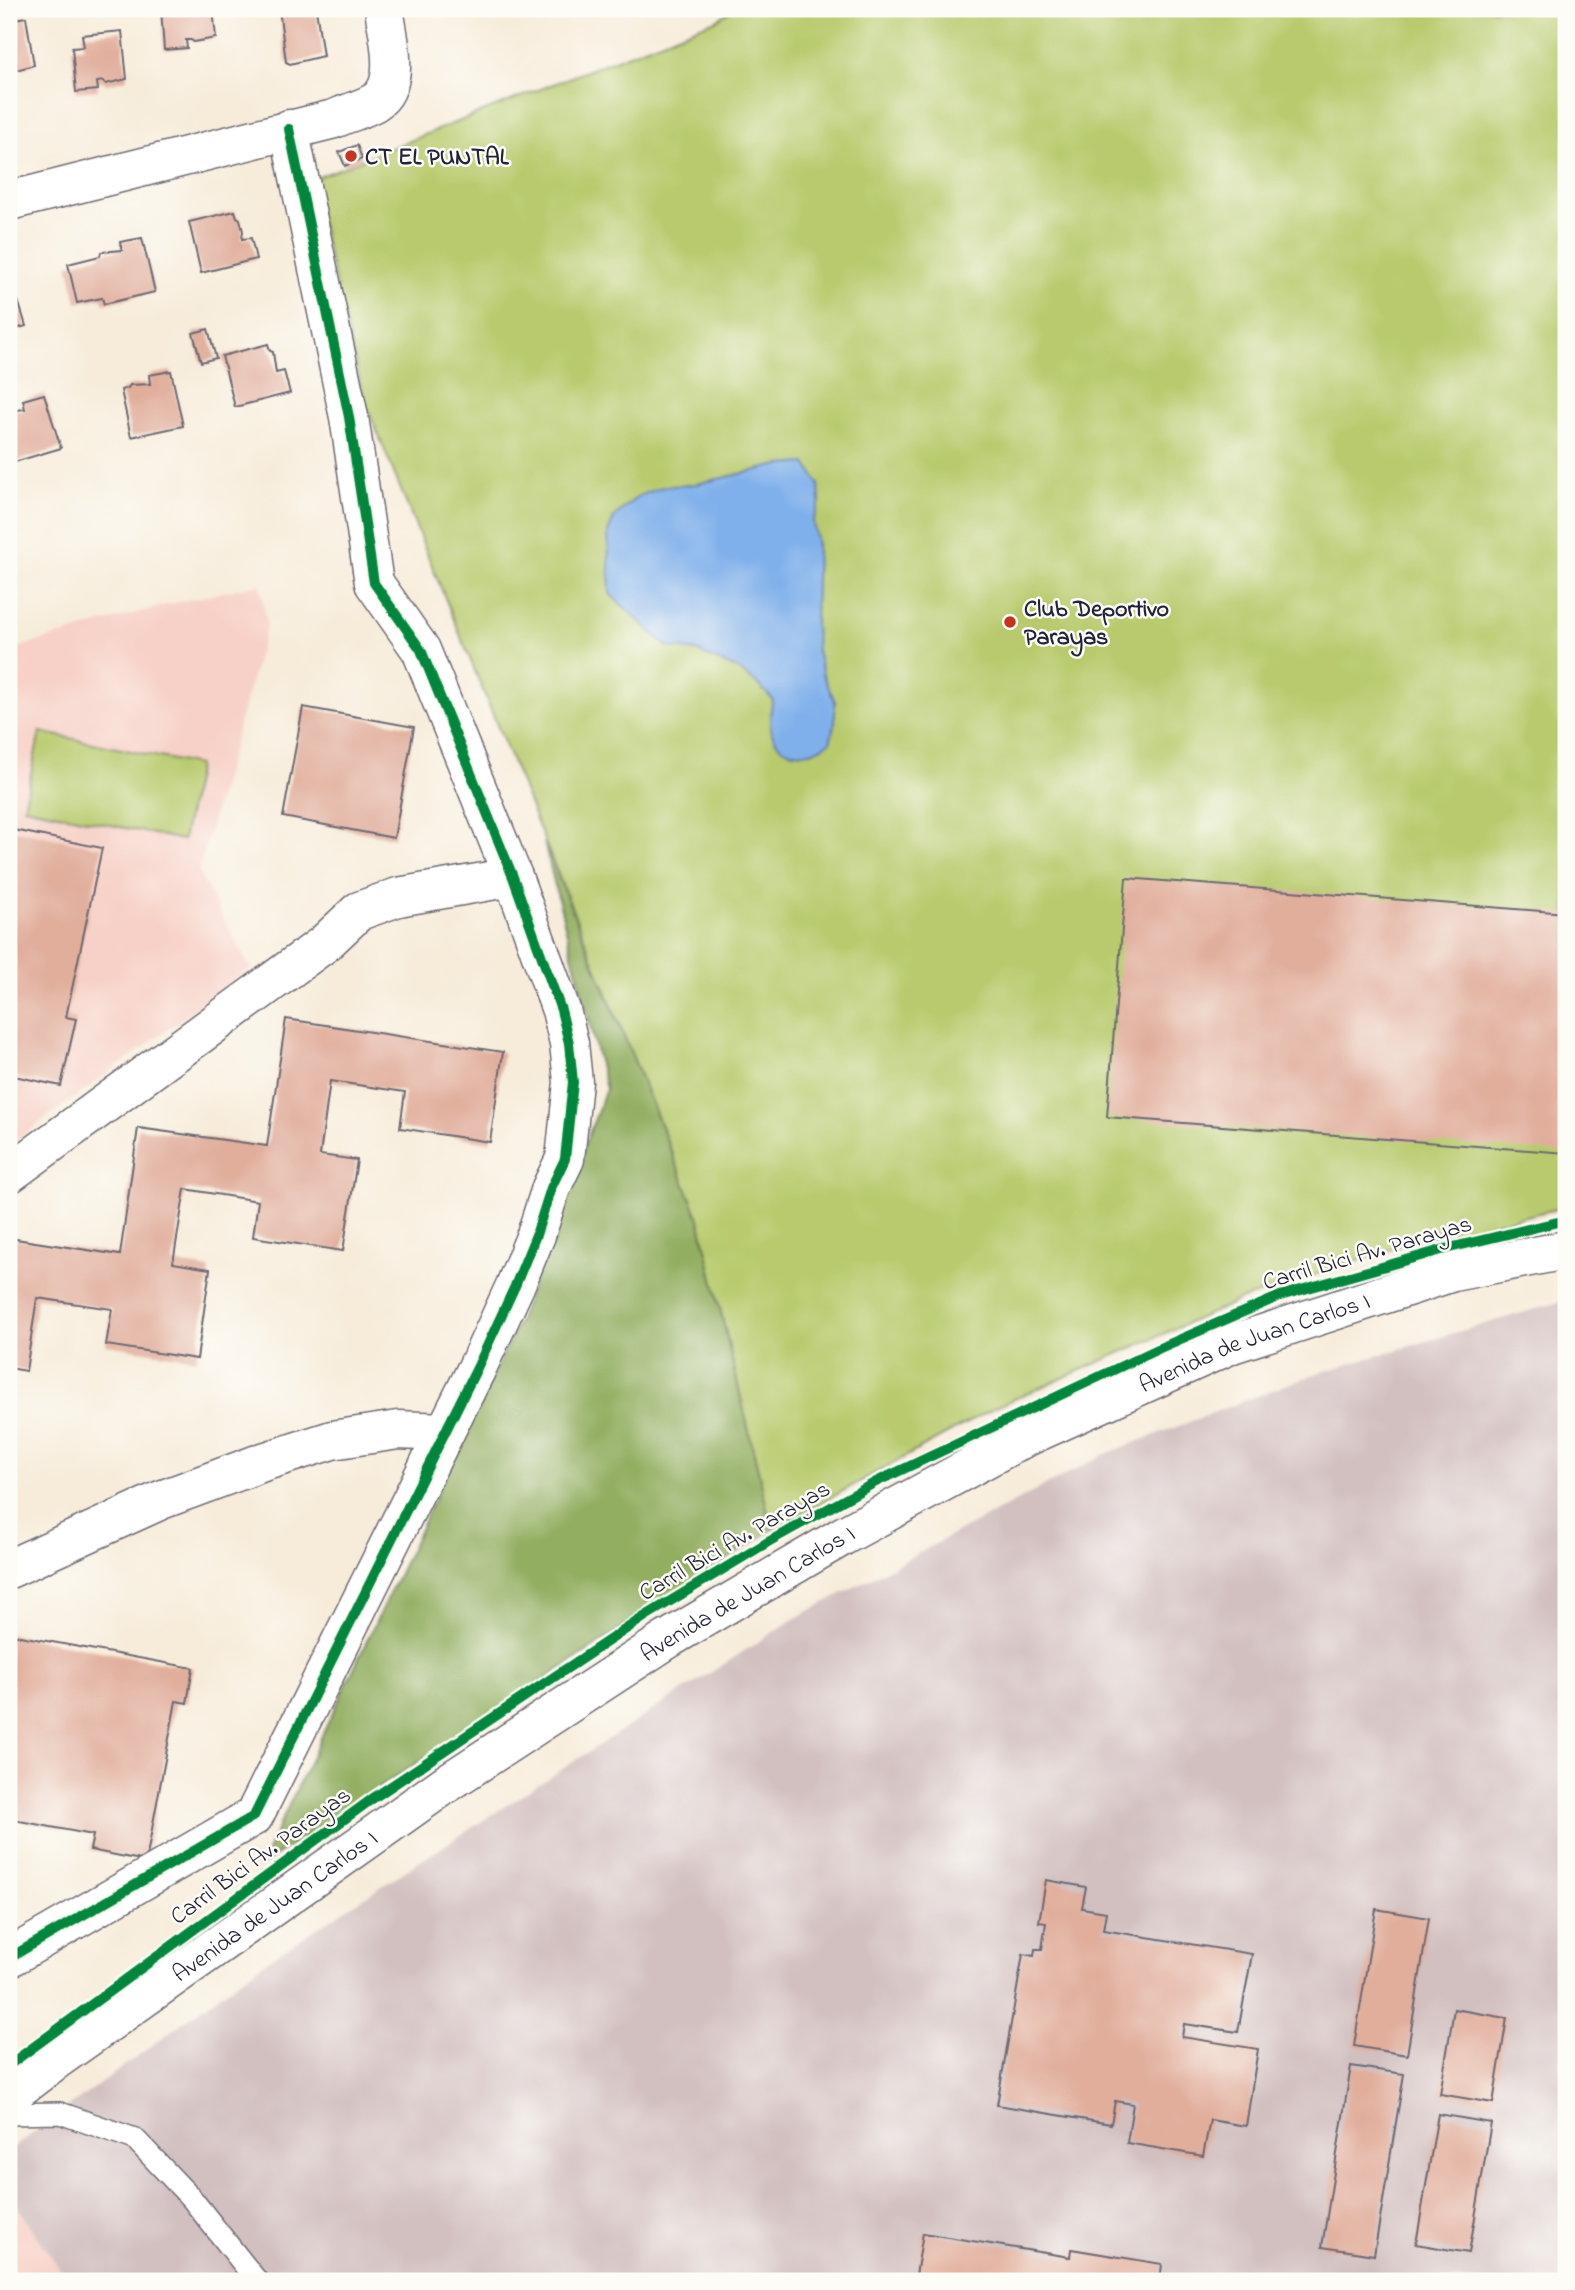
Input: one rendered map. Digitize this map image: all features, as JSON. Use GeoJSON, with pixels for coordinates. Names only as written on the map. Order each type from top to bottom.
{"type":"FeatureCollection","features":[{"type":"Feature","properties":{"kind":"street"},"geometry":{"type":"LineString","coordinates":[[9,201],[334,119],[377,101],[390,84],[390,54],[384,9]]}},
{"type":"Feature","properties":{"kind":"street"},"geometry":{"type":"LineString","coordinates":[[9,1958],[254,1816],[515,1286],[536,1235],[551,1188],[565,1159],[573,1082],[569,1043],[561,1010],[513,877],[421,650],[374,583],[349,417],[289,130]]}},
{"type":"Feature","properties":{"kind":"street"},"geometry":{"type":"LineString","coordinates":[[9,1174],[324,944],[359,911],[398,897],[513,877]]}},
{"type":"Feature","properties":{"kind":"street","name":"Avenida de Juan Carlos I"},"geometry":{"type":"LineString","coordinates":[[9,2096],[446,1784],[633,1662],[843,1536],[1012,1444],[1232,1344],[1453,1272],[1566,1250]]}},
{"type":"Feature","properties":{"kind":"street"},"geometry":{"type":"LineString","coordinates":[[9,1569],[162,1500],[332,1440],[398,1430],[445,1432]]}},
{"type":"Feature","properties":{"kind":"lane"},"geometry":{"type":"LineString","coordinates":[[9,2113],[60,2113],[135,2138],[192,2199],[257,2281]]}},
{"type":"Feature","properties":{"kind":"shaded area"},"geometry":{"type":"Polygon","coordinates":[[[260,584],[267,624],[198,872],[251,969],[9,1145],[9,650],[157,607],[260,584]]]}},
{"type":"Feature","properties":{"kind":"shaded area"},"geometry":{"type":"Polygon","coordinates":[[[1566,1300],[1566,2281],[68,2281],[9,2195],[9,2151],[262,1964],[792,1620],[1103,1455],[1312,1375],[1566,1300]]]}},
{"type":"Feature","properties":{"kind":"shaded area"},"geometry":{"type":"Polygon","coordinates":[[[9,2195],[68,2281],[9,2281],[9,2195]]]}},
{"type":"Feature","properties":{"kind":"green space","name":"Club Deportivo Parayas"},"geometry":{"type":"Polygon","coordinates":[[[733,9],[1566,9],[1566,1207],[1419,1240],[1243,1299],[994,1408],[772,1530],[699,1219],[365,402],[310,180],[718,19],[733,9]]]}},
{"type":"Feature","properties":{"kind":"green space"},"geometry":{"type":"Polygon","coordinates":[[[40,732],[198,765],[183,840],[24,807],[40,732]]]}},
{"type":"Feature","properties":{"kind":"green space"},"geometry":{"type":"Polygon","coordinates":[[[544,842],[699,1219],[772,1530],[260,1866],[517,1325],[606,1089],[544,842]]]}},
{"type":"Feature","properties":{"kind":"water"},"geometry":{"type":"Polygon","coordinates":[[[806,463],[819,484],[820,502],[813,521],[817,545],[815,625],[817,651],[824,678],[835,701],[835,724],[830,742],[812,751],[797,752],[780,746],[775,739],[770,721],[773,700],[759,685],[739,670],[696,651],[668,647],[610,594],[608,532],[615,516],[638,496],[662,487],[696,484],[779,465],[806,463]]]}},
{"type":"Feature","properties":{"kind":"building"},"geometry":{"type":"Polygon","coordinates":[[[161,9],[213,9],[216,38],[194,42],[186,40],[187,48],[164,50],[161,9]]]}},
{"type":"Feature","properties":{"kind":"building"},"geometry":{"type":"Polygon","coordinates":[[[279,9],[316,9],[323,56],[290,64],[286,62],[279,9]]]}},
{"type":"Feature","properties":{"kind":"building"},"geometry":{"type":"Polygon","coordinates":[[[26,17],[34,65],[13,71],[9,69],[9,20],[26,17]]]}},
{"type":"Feature","properties":{"kind":"building"},"geometry":{"type":"Polygon","coordinates":[[[122,31],[127,79],[106,84],[103,81],[97,82],[98,90],[76,92],[72,48],[84,47],[82,35],[122,31]]]}},
{"type":"Feature","properties":{"kind":"building","name":"CT EL PUNTAL"},"geometry":{"type":"Polygon","coordinates":[[[357,145],[362,159],[345,166],[339,152],[357,145]]]}},
{"type":"Feature","properties":{"kind":"building"},"geometry":{"type":"Polygon","coordinates":[[[235,211],[243,231],[242,239],[251,238],[256,259],[201,273],[189,222],[235,211]]]}},
{"type":"Feature","properties":{"kind":"building"},"geometry":{"type":"Polygon","coordinates":[[[142,238],[155,292],[104,304],[102,298],[77,303],[68,264],[100,256],[101,252],[122,250],[120,242],[142,238]]]}},
{"type":"Feature","properties":{"kind":"building"},"geometry":{"type":"Polygon","coordinates":[[[9,271],[26,326],[9,331],[9,271]]]}},
{"type":"Feature","properties":{"kind":"building"},"geometry":{"type":"Polygon","coordinates":[[[208,329],[216,358],[201,362],[193,333],[208,329]]]}},
{"type":"Feature","properties":{"kind":"building"},"geometry":{"type":"Polygon","coordinates":[[[268,344],[273,352],[276,373],[284,371],[290,393],[235,407],[222,356],[268,344]]]}},
{"type":"Feature","properties":{"kind":"building"},"geometry":{"type":"Polygon","coordinates":[[[171,371],[183,426],[131,437],[121,390],[130,385],[150,384],[149,375],[171,371]]]}},
{"type":"Feature","properties":{"kind":"building"},"geometry":{"type":"Polygon","coordinates":[[[44,394],[61,448],[11,463],[9,411],[25,409],[23,400],[44,394]]]}},
{"type":"Feature","properties":{"kind":"building"},"geometry":{"type":"Polygon","coordinates":[[[303,707],[414,727],[394,838],[283,817],[303,707]]]}},
{"type":"Feature","properties":{"kind":"building"},"geometry":{"type":"Polygon","coordinates":[[[9,829],[102,848],[66,1017],[76,1019],[61,1086],[9,1075],[9,829]]]}},
{"type":"Feature","properties":{"kind":"building"},"geometry":{"type":"Polygon","coordinates":[[[1126,878],[1566,913],[1566,1153],[1107,1117],[1126,878]]]}},
{"type":"Feature","properties":{"kind":"building"},"geometry":{"type":"Polygon","coordinates":[[[286,1019],[503,1052],[490,1142],[400,1128],[405,1092],[330,1081],[320,1155],[357,1160],[343,1251],[253,1237],[258,1201],[185,1189],[173,1263],[210,1269],[197,1359],[106,1345],[112,1309],[37,1298],[26,1371],[9,1368],[9,1238],[120,1255],[138,1128],[267,1146],[286,1019]]]}},
{"type":"Feature","properties":{"kind":"building"},"geometry":{"type":"Polygon","coordinates":[[[9,1634],[193,1668],[187,1703],[176,1701],[146,1861],[90,1850],[93,1835],[9,1819],[9,1634]]]}},
{"type":"Feature","properties":{"kind":"building"},"geometry":{"type":"Polygon","coordinates":[[[1046,1880],[1086,1887],[1082,1908],[1106,1912],[1103,1930],[1252,1954],[1238,2032],[1184,2024],[1182,2037],[1258,2049],[1246,2126],[1210,2120],[1203,2156],[1127,2143],[1133,2104],[1115,2101],[1111,2124],[997,2105],[1023,1954],[1034,1956],[1035,1949],[1042,1949],[1046,1923],[1039,1922],[1046,1880]]]}},
{"type":"Feature","properties":{"kind":"building"},"geometry":{"type":"Polygon","coordinates":[[[1376,1909],[1429,1918],[1407,2055],[1354,2046],[1376,1909]]]}},
{"type":"Feature","properties":{"kind":"building"},"geometry":{"type":"Polygon","coordinates":[[[1454,2009],[1507,2018],[1493,2103],[1440,2094],[1454,2009]]]}},
{"type":"Feature","properties":{"kind":"building"},"geometry":{"type":"Polygon","coordinates":[[[1351,2066],[1404,2074],[1374,2255],[1322,2247],[1351,2066]]]}},
{"type":"Feature","properties":{"kind":"building"},"geometry":{"type":"Polygon","coordinates":[[[1438,2114],[1491,2123],[1469,2253],[1416,2244],[1438,2114]]]}},
{"type":"Feature","properties":{"kind":"building"},"geometry":{"type":"Polygon","coordinates":[[[923,2233],[1070,2257],[1071,2249],[1162,2264],[1160,2281],[915,2281],[923,2233]]]}},
{"type":"Feature","properties":{"kind":"cycle path"},"geometry":{"type":"LineString","coordinates":[[9,1958],[254,1816],[477,1368],[515,1286],[536,1235],[551,1188],[565,1159],[573,1082],[569,1043],[561,1010],[513,877],[421,650],[374,583],[349,417],[289,129]]}},
{"type":"Feature","properties":{"kind":"cycle path","name":"Carril Bici Av. Parayas"},"geometry":{"type":"LineString","coordinates":[[9,2065],[372,1799],[644,1617],[768,1542],[876,1482],[1160,1348],[1280,1296],[1445,1249],[1566,1220]]}},
{"type":"Feature","properties":{"kind":"place","name":"CT EL PUNTAL"},"geometry":{"type":"Point","coordinates":[351,156]}},
{"type":"Feature","properties":{"kind":"place","name":"Club Deportivo Parayas"},"geometry":{"type":"Point","coordinates":[1010,622]}}]}
